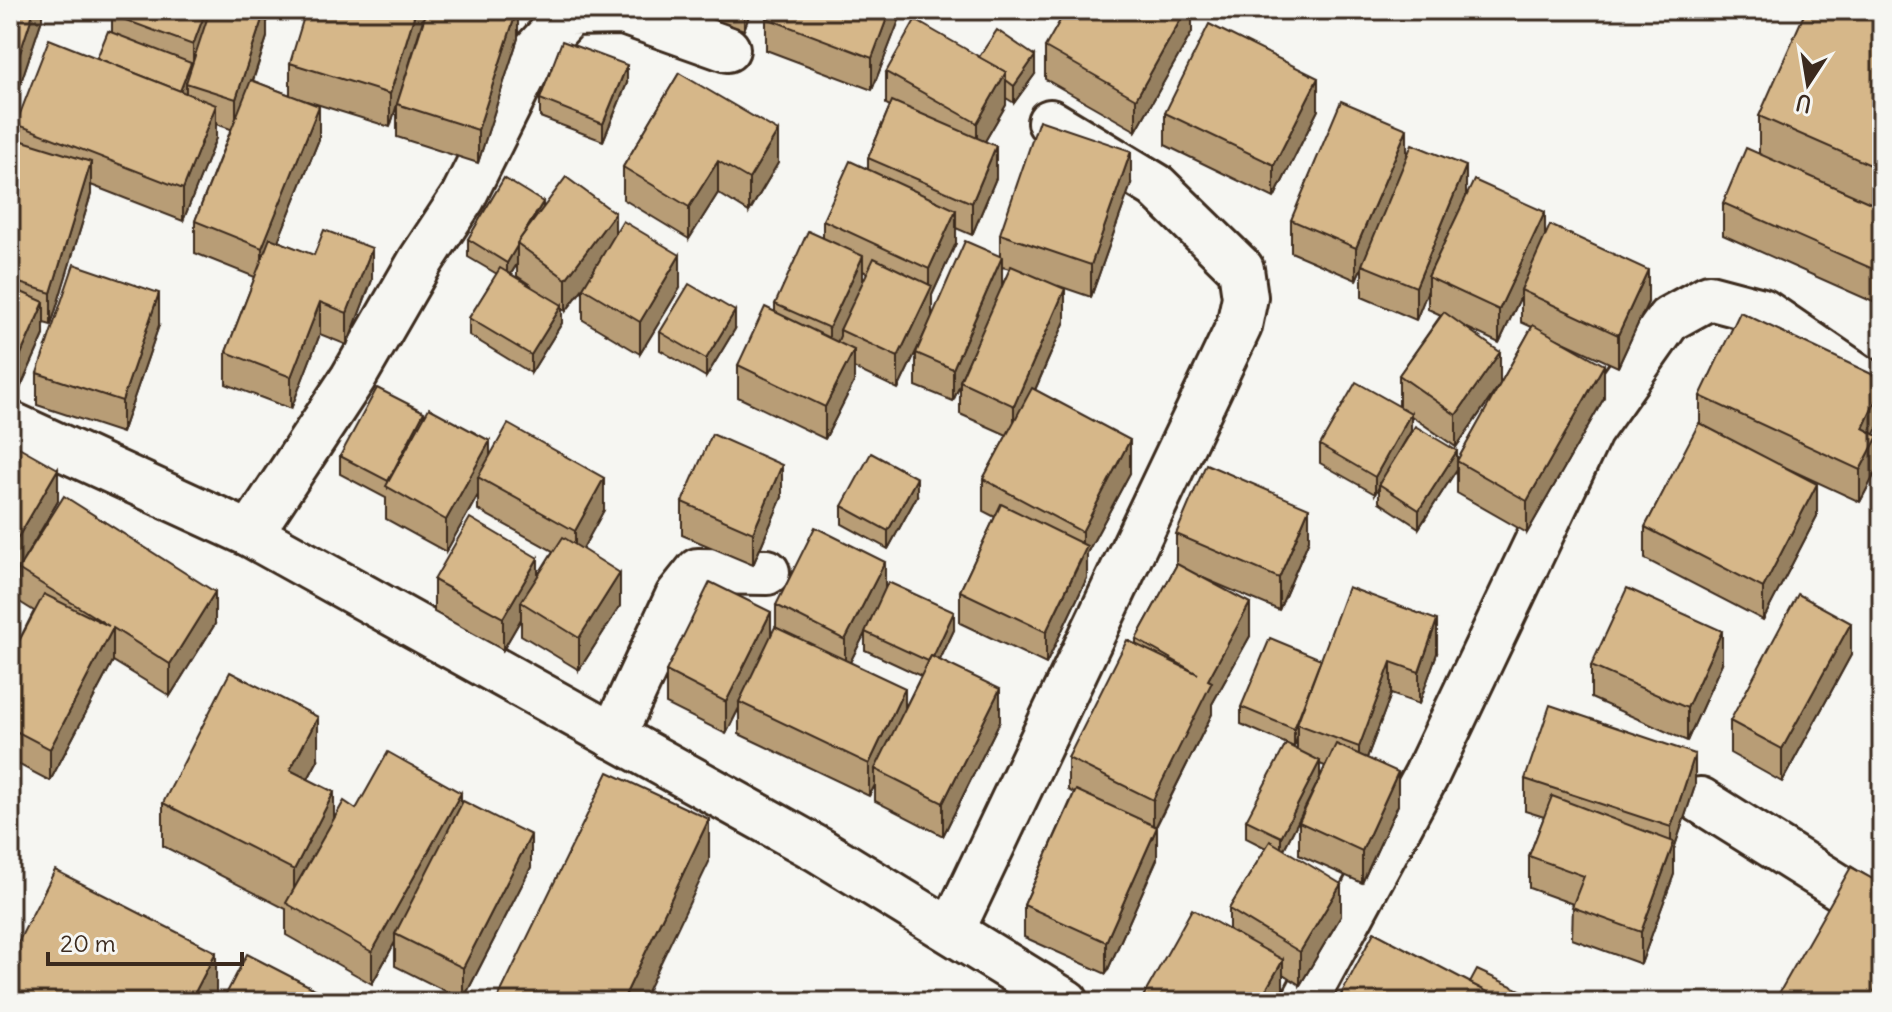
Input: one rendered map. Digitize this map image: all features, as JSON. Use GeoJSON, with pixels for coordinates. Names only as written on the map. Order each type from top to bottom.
{"type":"FeatureCollection","features":[{"type":"Feature","properties":{"kind":"street"},"geometry":{"type":"LineString","coordinates":[[250,534],[353,378],[420,262],[463,197],[536,50],[570,13],[623,12],[727,49]]}},
{"type":"Feature","properties":{"kind":"street"},"geometry":{"type":"LineString","coordinates":[[952,930],[1239,326],[1245,297],[1241,269],[1156,186],[1050,122]]}},
{"type":"Feature","properties":{"kind":"street"},"geometry":{"type":"LineString","coordinates":[[1304,1002],[1426,776],[1590,431],[1669,319],[1709,297],[1762,311],[1882,393]]}},
{"type":"Feature","properties":{"kind":"street"},"geometry":{"type":"LineString","coordinates":[[10,424],[250,534],[819,850],[1066,1002]]}},
{"type":"Feature","properties":{"kind":"street"},"geometry":{"type":"LineString","coordinates":[[613,736],[678,596],[698,571],[767,572]]}},
{"type":"Feature","properties":{"kind":"street"},"geometry":{"type":"LineString","coordinates":[[1700,800],[1882,914]]}},
{"type":"Feature","properties":{"kind":"building"},"geometry":{"type":"Polygon","coordinates":[[[10,10],[34,10],[19,56],[10,53],[10,10]]]}},
{"type":"Feature","properties":{"kind":"building"},"geometry":{"type":"Polygon","coordinates":[[[114,10],[206,10],[193,45],[112,15],[114,10]]]}},
{"type":"Feature","properties":{"kind":"building"},"geometry":{"type":"Polygon","coordinates":[[[210,10],[265,10],[236,99],[186,83],[210,10]]]}},
{"type":"Feature","properties":{"kind":"building"},"geometry":{"type":"Polygon","coordinates":[[[306,10],[416,10],[390,94],[290,63],[306,10]]]}},
{"type":"Feature","properties":{"kind":"building"},"geometry":{"type":"Polygon","coordinates":[[[427,10],[517,10],[478,130],[397,104],[427,10]]]}},
{"type":"Feature","properties":{"kind":"building"},"geometry":{"type":"Polygon","coordinates":[[[769,10],[890,10],[872,58],[766,18],[769,10]]]}},
{"type":"Feature","properties":{"kind":"building"},"geometry":{"type":"Polygon","coordinates":[[[1066,10],[1186,10],[1136,99],[1045,47],[1066,10]]]}},
{"type":"Feature","properties":{"kind":"building"},"geometry":{"type":"Polygon","coordinates":[[[1806,10],[1882,10],[1882,170],[1759,116],[1806,10]]]}},
{"type":"Feature","properties":{"kind":"building"},"geometry":{"type":"Polygon","coordinates":[[[915,20],[1006,72],[977,123],[886,72],[915,20]]]}},
{"type":"Feature","properties":{"kind":"building"},"geometry":{"type":"Polygon","coordinates":[[[1209,24],[1318,78],[1274,165],[1165,113],[1209,24]]]}},
{"type":"Feature","properties":{"kind":"building"},"geometry":{"type":"Polygon","coordinates":[[[997,30],[1035,56],[1014,86],[1006,80],[1006,72],[979,57],[997,30]]]}},
{"type":"Feature","properties":{"kind":"building"},"geometry":{"type":"Polygon","coordinates":[[[108,31],[191,63],[180,91],[97,58],[108,31]]]}},
{"type":"Feature","properties":{"kind":"building"},"geometry":{"type":"Polygon","coordinates":[[[49,39],[216,105],[183,189],[16,124],[49,39]]]}},
{"type":"Feature","properties":{"kind":"building"},"geometry":{"type":"Polygon","coordinates":[[[562,41],[627,65],[603,124],[540,99],[562,41]]]}},
{"type":"Feature","properties":{"kind":"building"},"geometry":{"type":"Polygon","coordinates":[[[679,73],[778,131],[749,179],[718,161],[689,207],[623,167],[679,73]]]}},
{"type":"Feature","properties":{"kind":"building"},"geometry":{"type":"Polygon","coordinates":[[[251,80],[319,106],[262,248],[195,221],[251,80]]]}},
{"type":"Feature","properties":{"kind":"building"},"geometry":{"type":"Polygon","coordinates":[[[892,101],[996,146],[972,203],[868,158],[892,101]]]}},
{"type":"Feature","properties":{"kind":"building"},"geometry":{"type":"Polygon","coordinates":[[[1341,101],[1407,129],[1356,248],[1291,220],[1341,101]]]}},
{"type":"Feature","properties":{"kind":"building"},"geometry":{"type":"Polygon","coordinates":[[[1039,120],[1131,151],[1091,265],[1000,234],[1039,120]]]}},
{"type":"Feature","properties":{"kind":"building"},"geometry":{"type":"Polygon","coordinates":[[[10,137],[91,162],[51,293],[10,280],[10,137]]]}},
{"type":"Feature","properties":{"kind":"building"},"geometry":{"type":"Polygon","coordinates":[[[1412,144],[1466,166],[1416,287],[1362,265],[1412,144]]]}},
{"type":"Feature","properties":{"kind":"building"},"geometry":{"type":"Polygon","coordinates":[[[1746,148],[1882,208],[1882,273],[1723,203],[1746,148]]]}},
{"type":"Feature","properties":{"kind":"building"},"geometry":{"type":"Polygon","coordinates":[[[850,161],[956,210],[929,269],[823,220],[850,161]]]}},
{"type":"Feature","properties":{"kind":"building"},"geometry":{"type":"Polygon","coordinates":[[[566,177],[615,213],[566,279],[517,243],[566,177]]]}},
{"type":"Feature","properties":{"kind":"building"},"geometry":{"type":"Polygon","coordinates":[[[504,178],[543,202],[507,263],[468,239],[504,178]]]}},
{"type":"Feature","properties":{"kind":"building"},"geometry":{"type":"Polygon","coordinates":[[[1474,180],[1545,212],[1499,310],[1428,277],[1474,180]]]}},
{"type":"Feature","properties":{"kind":"building"},"geometry":{"type":"Polygon","coordinates":[[[623,221],[680,255],[640,322],[583,288],[623,221]]]}},
{"type":"Feature","properties":{"kind":"building"},"geometry":{"type":"Polygon","coordinates":[[[1550,225],[1648,270],[1618,335],[1521,290],[1550,225]]]}},
{"type":"Feature","properties":{"kind":"building"},"geometry":{"type":"Polygon","coordinates":[[[324,230],[372,248],[347,313],[320,302],[291,377],[226,352],[270,238],[314,255],[324,230]]]}},
{"type":"Feature","properties":{"kind":"building"},"geometry":{"type":"Polygon","coordinates":[[[808,231],[863,256],[829,328],[775,304],[808,231]]]}},
{"type":"Feature","properties":{"kind":"building"},"geometry":{"type":"Polygon","coordinates":[[[965,241],[1002,257],[953,369],[916,353],[965,241]]]}},
{"type":"Feature","properties":{"kind":"building"},"geometry":{"type":"Polygon","coordinates":[[[874,258],[932,286],[898,357],[840,330],[874,258]]]}},
{"type":"Feature","properties":{"kind":"building"},"geometry":{"type":"Polygon","coordinates":[[[74,264],[159,293],[122,401],[37,373],[74,264]]]}},
{"type":"Feature","properties":{"kind":"building"},"geometry":{"type":"Polygon","coordinates":[[[1011,266],[1065,289],[1014,406],[960,381],[1011,266]]]}},
{"type":"Feature","properties":{"kind":"building"},"geometry":{"type":"Polygon","coordinates":[[[500,268],[562,305],[531,355],[469,318],[500,268]]]}},
{"type":"Feature","properties":{"kind":"building"},"geometry":{"type":"Polygon","coordinates":[[[689,284],[735,311],[706,359],[660,332],[689,284]]]}},
{"type":"Feature","properties":{"kind":"building"},"geometry":{"type":"Polygon","coordinates":[[[10,287],[44,302],[13,372],[10,371],[10,287]]]}},
{"type":"Feature","properties":{"kind":"building"},"geometry":{"type":"Polygon","coordinates":[[[765,307],[854,350],[825,407],[738,365],[765,307]]]}},
{"type":"Feature","properties":{"kind":"building"},"geometry":{"type":"Polygon","coordinates":[[[1444,312],[1500,352],[1456,415],[1399,375],[1444,312]]]}},
{"type":"Feature","properties":{"kind":"building"},"geometry":{"type":"Polygon","coordinates":[[[1740,312],[1882,379],[1882,387],[1863,428],[1878,436],[1860,470],[1700,396],[1740,312]]]}},
{"type":"Feature","properties":{"kind":"building"},"geometry":{"type":"Polygon","coordinates":[[[1533,325],[1604,365],[1527,501],[1457,461],[1533,325]]]}},
{"type":"Feature","properties":{"kind":"building"},"geometry":{"type":"Polygon","coordinates":[[[1356,382],[1411,413],[1375,477],[1320,445],[1356,382]]]}},
{"type":"Feature","properties":{"kind":"building"},"geometry":{"type":"Polygon","coordinates":[[[377,388],[424,412],[388,481],[340,456],[377,388]]]}},
{"type":"Feature","properties":{"kind":"building"},"geometry":{"type":"Polygon","coordinates":[[[1032,388],[1130,440],[1082,532],[983,479],[1032,388]]]}},
{"type":"Feature","properties":{"kind":"building"},"geometry":{"type":"Polygon","coordinates":[[[429,408],[490,441],[446,520],[386,486],[429,408]]]}},
{"type":"Feature","properties":{"kind":"building"},"geometry":{"type":"Polygon","coordinates":[[[1699,423],[1817,484],[1763,588],[1645,527],[1699,423]]]}},
{"type":"Feature","properties":{"kind":"building"},"geometry":{"type":"Polygon","coordinates":[[[508,424],[604,478],[575,531],[478,477],[508,424]]]}},
{"type":"Feature","properties":{"kind":"building"},"geometry":{"type":"Polygon","coordinates":[[[1415,426],[1457,451],[1419,510],[1379,484],[1415,426]]]}},
{"type":"Feature","properties":{"kind":"building"},"geometry":{"type":"Polygon","coordinates":[[[712,434],[782,465],[753,533],[682,502],[712,434]]]}},
{"type":"Feature","properties":{"kind":"building"},"geometry":{"type":"Polygon","coordinates":[[[10,442],[58,469],[10,551],[10,442]]]}},
{"type":"Feature","properties":{"kind":"building"},"geometry":{"type":"Polygon","coordinates":[[[871,453],[917,478],[888,531],[842,506],[871,453]]]}},
{"type":"Feature","properties":{"kind":"building"},"geometry":{"type":"Polygon","coordinates":[[[1206,464],[1309,508],[1279,578],[1176,534],[1206,464]]]}},
{"type":"Feature","properties":{"kind":"building"},"geometry":{"type":"Polygon","coordinates":[[[64,496],[215,592],[170,664],[113,628],[50,749],[10,728],[10,658],[44,594],[109,626],[18,569],[64,496]]]}},
{"type":"Feature","properties":{"kind":"building"},"geometry":{"type":"Polygon","coordinates":[[[1001,504],[1087,546],[1046,632],[960,591],[1001,504]]]}},
{"type":"Feature","properties":{"kind":"building"},"geometry":{"type":"Polygon","coordinates":[[[470,518],[538,558],[503,618],[434,580],[470,518]]]}},
{"type":"Feature","properties":{"kind":"building"},"geometry":{"type":"Polygon","coordinates":[[[815,527],[885,562],[845,640],[776,605],[815,527]]]}},
{"type":"Feature","properties":{"kind":"building"},"geometry":{"type":"Polygon","coordinates":[[[563,537],[620,573],[579,638],[521,602],[563,537]]]}},
{"type":"Feature","properties":{"kind":"building"},"geometry":{"type":"Polygon","coordinates":[[[1177,564],[1250,603],[1208,680],[1212,682],[1153,800],[1068,758],[1127,640],[1198,674],[1136,639],[1177,564]]]}},
{"type":"Feature","properties":{"kind":"building"},"geometry":{"type":"Polygon","coordinates":[[[710,582],[771,612],[726,702],[666,671],[710,582]]]}},
{"type":"Feature","properties":{"kind":"building"},"geometry":{"type":"Polygon","coordinates":[[[888,582],[954,612],[933,657],[928,661],[865,632],[888,582]]]}},
{"type":"Feature","properties":{"kind":"building"},"geometry":{"type":"Polygon","coordinates":[[[1348,587],[1437,620],[1419,672],[1391,662],[1359,747],[1297,724],[1348,587]]]}},
{"type":"Feature","properties":{"kind":"building"},"geometry":{"type":"Polygon","coordinates":[[[1627,588],[1722,631],[1687,708],[1591,666],[1627,588]]]}},
{"type":"Feature","properties":{"kind":"building"},"geometry":{"type":"Polygon","coordinates":[[[1798,594],[1851,623],[1782,749],[1730,721],[1798,594]]]}},
{"type":"Feature","properties":{"kind":"building"},"geometry":{"type":"Polygon","coordinates":[[[775,627],[905,688],[869,764],[739,702],[775,627]]]}},
{"type":"Feature","properties":{"kind":"building"},"geometry":{"type":"Polygon","coordinates":[[[1270,638],[1321,659],[1294,729],[1241,707],[1270,638]]]}},
{"type":"Feature","properties":{"kind":"building"},"geometry":{"type":"Polygon","coordinates":[[[931,656],[1000,689],[943,803],[875,769],[931,656]]]}},
{"type":"Feature","properties":{"kind":"building"},"geometry":{"type":"Polygon","coordinates":[[[230,672],[318,717],[290,770],[334,792],[294,870],[163,803],[230,672]]]}},
{"type":"Feature","properties":{"kind":"building"},"geometry":{"type":"Polygon","coordinates":[[[1550,705],[1695,754],[1671,827],[1525,779],[1550,705]]]}},
{"type":"Feature","properties":{"kind":"building"},"geometry":{"type":"Polygon","coordinates":[[[1286,744],[1320,761],[1281,837],[1246,820],[1286,744]]]}},
{"type":"Feature","properties":{"kind":"building"},"geometry":{"type":"Polygon","coordinates":[[[1336,744],[1398,772],[1362,851],[1299,822],[1336,744]]]}},
{"type":"Feature","properties":{"kind":"building"},"geometry":{"type":"Polygon","coordinates":[[[388,752],[461,793],[372,952],[286,903],[344,801],[356,809],[388,752]]]}},
{"type":"Feature","properties":{"kind":"building"},"geometry":{"type":"Polygon","coordinates":[[[608,772],[709,819],[622,1002],[496,1002],[608,772]]]}},
{"type":"Feature","properties":{"kind":"building"},"geometry":{"type":"Polygon","coordinates":[[[1076,790],[1157,827],[1106,942],[1024,905],[1076,790]]]}},
{"type":"Feature","properties":{"kind":"building"},"geometry":{"type":"Polygon","coordinates":[[[1552,796],[1674,842],[1641,932],[1572,907],[1584,876],[1529,856],[1552,796]]]}},
{"type":"Feature","properties":{"kind":"building"},"geometry":{"type":"Polygon","coordinates":[[[463,801],[531,835],[463,968],[395,934],[463,801]]]}},
{"type":"Feature","properties":{"kind":"building"},"geometry":{"type":"Polygon","coordinates":[[[1270,841],[1341,884],[1300,952],[1229,909],[1270,841]]]}},
{"type":"Feature","properties":{"kind":"building"},"geometry":{"type":"Polygon","coordinates":[[[1851,867],[1882,884],[1882,978],[1874,991],[1882,996],[1882,1002],[1774,1002],[1851,867]]]}},
{"type":"Feature","properties":{"kind":"building"},"geometry":{"type":"Polygon","coordinates":[[[55,870],[216,952],[190,1002],[10,1002],[10,958],[55,870]]]}},
{"type":"Feature","properties":{"kind":"building"},"geometry":{"type":"Polygon","coordinates":[[[1192,909],[1283,960],[1259,1002],[1140,1002],[1192,909]]]}},
{"type":"Feature","properties":{"kind":"building"},"geometry":{"type":"Polygon","coordinates":[[[1374,932],[1507,1002],[1337,1002],[1374,932]]]}},
{"type":"Feature","properties":{"kind":"building"},"geometry":{"type":"Polygon","coordinates":[[[247,954],[340,1002],[222,1002],[247,954]]]}},
{"type":"Feature","properties":{"kind":"building"},"geometry":{"type":"Polygon","coordinates":[[[1477,970],[1546,1002],[1507,1002],[1470,983],[1477,970]]]}},
{"type":"Feature","properties":{"kind":"building"},"geometry":{"type":"Polygon","coordinates":[[[1604,992],[1623,1002],[1599,1002],[1604,992]]]}}]}
